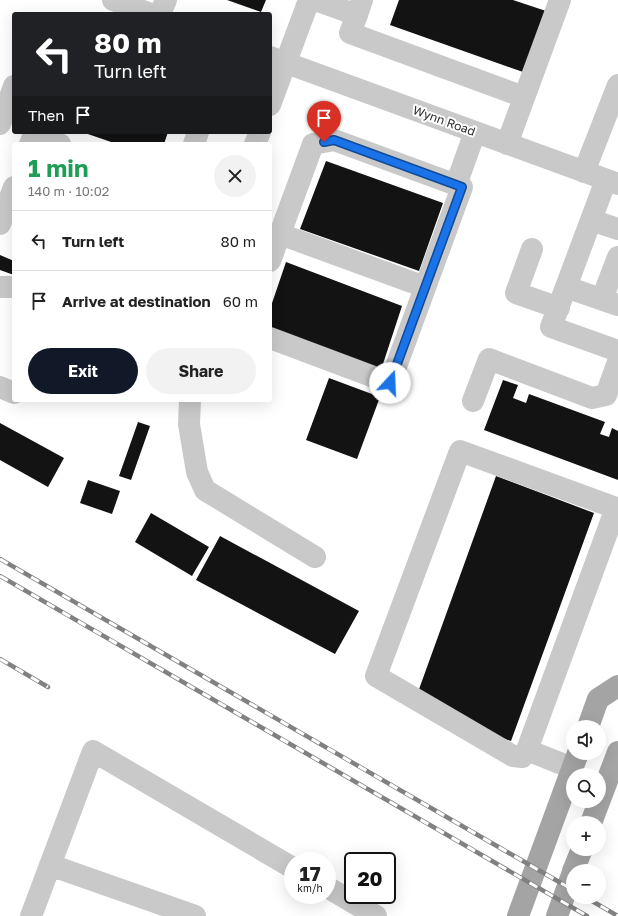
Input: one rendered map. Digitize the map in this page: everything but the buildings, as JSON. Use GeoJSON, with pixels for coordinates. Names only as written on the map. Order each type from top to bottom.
{"type":"FeatureCollection","features":[{"type":"Feature","properties":{"kind":"main road"},"geometry":{"type":"LineString","coordinates":[[590,720],[598,699],[618,686]]}},
{"type":"Feature","properties":{"kind":"main road"},"geometry":{"type":"LineString","coordinates":[[594,816],[618,752]]}},
{"type":"Feature","properties":{"kind":"main road"},"geometry":{"type":"LineString","coordinates":[[518,916],[575,761]]}},
{"type":"Feature","properties":{"kind":"main road"},"geometry":{"type":"LineString","coordinates":[[556,916],[566,890]]}},
{"type":"Feature","properties":{"kind":"street"},"geometry":{"type":"LineString","coordinates":[[113,0],[146,12]]}},
{"type":"Feature","properties":{"kind":"street"},"geometry":{"type":"LineString","coordinates":[[161,12],[166,0]]}},
{"type":"Feature","properties":{"kind":"street"},"geometry":{"type":"LineString","coordinates":[[272,94],[278,60],[309,0]]}},
{"type":"Feature","properties":{"kind":"street"},"geometry":{"type":"LineString","coordinates":[[315,0],[360,8],[350,33],[524,97]]}},
{"type":"Feature","properties":{"kind":"street"},"geometry":{"type":"LineString","coordinates":[[507,144],[560,0]]}},
{"type":"Feature","properties":{"kind":"street","name":"Wynn Road"},"geometry":{"type":"LineString","coordinates":[[278,60],[612,182]]}},
{"type":"Feature","properties":{"kind":"street"},"geometry":{"type":"LineString","coordinates":[[584,172],[618,85]]}},
{"type":"Feature","properties":{"kind":"street"},"geometry":{"type":"LineString","coordinates":[[0,124],[12,91]]}},
{"type":"Feature","properties":{"kind":"street"},"geometry":{"type":"LineString","coordinates":[[456,185],[476,132]]}},
{"type":"Feature","properties":{"kind":"street"},"geometry":{"type":"LineString","coordinates":[[33,137],[52,142]]}},
{"type":"Feature","properties":{"kind":"street"},"geometry":{"type":"LineString","coordinates":[[272,252],[278,226],[313,144],[334,140],[462,187],[390,383],[272,339]]}},
{"type":"Feature","properties":{"kind":"street"},"geometry":{"type":"LineString","coordinates":[[612,182],[591,220],[552,327],[618,351]]}},
{"type":"Feature","properties":{"kind":"street"},"geometry":{"type":"LineString","coordinates":[[0,224],[12,192]]}},
{"type":"Feature","properties":{"kind":"street"},"geometry":{"type":"LineString","coordinates":[[591,220],[618,229]]}},
{"type":"Feature","properties":{"kind":"street"},"geometry":{"type":"LineString","coordinates":[[278,226],[425,287]]}},
{"type":"Feature","properties":{"kind":"street"},"geometry":{"type":"LineString","coordinates":[[532,249],[516,293],[559,308]]}},
{"type":"Feature","properties":{"kind":"street"},"geometry":{"type":"LineString","coordinates":[[566,287],[610,302],[618,257]]}},
{"type":"Feature","properties":{"kind":"street"},"geometry":{"type":"LineString","coordinates":[[0,287],[12,287]]}},
{"type":"Feature","properties":{"kind":"street"},"geometry":{"type":"LineString","coordinates":[[473,401],[490,359],[592,398],[606,395],[618,362]]}},
{"type":"Feature","properties":{"kind":"street"},"geometry":{"type":"LineString","coordinates":[[0,387],[12,392]]}},
{"type":"Feature","properties":{"kind":"street"},"geometry":{"type":"LineString","coordinates":[[190,402],[188,424],[197,472],[205,490],[315,557]]}},
{"type":"Feature","properties":{"kind":"street"},"geometry":{"type":"LineString","coordinates":[[460,451],[616,508],[616,517],[527,750],[522,756],[513,756],[376,676],[460,451]]}},
{"type":"Feature","properties":{"kind":"street"},"geometry":{"type":"LineString","coordinates":[[31,916],[92,750],[284,863]]}},
{"type":"Feature","properties":{"kind":"street"},"geometry":{"type":"LineString","coordinates":[[527,750],[575,761]]}},
{"type":"Feature","properties":{"kind":"street"},"geometry":{"type":"LineString","coordinates":[[50,865],[195,916]]}},
{"type":"Feature","properties":{"kind":"street"},"geometry":{"type":"LineString","coordinates":[[336,893],[376,916]]}},
{"type":"Feature","properties":{"kind":"railway"},"geometry":{"type":"LineString","coordinates":[[0,559],[566,886]]}},
{"type":"Feature","properties":{"kind":"railway"},"geometry":{"type":"LineString","coordinates":[[0,576],[587,916]]}},
{"type":"Feature","properties":{"kind":"railway"},"geometry":{"type":"LineString","coordinates":[[0,659],[48,687]]}},
{"type":"Feature","properties":{"kind":"railway"},"geometry":{"type":"LineString","coordinates":[[597,904],[618,916]]}},
{"type":"Feature","properties":{"kind":"route"},"geometry":{"type":"LineString","coordinates":[[324,142],[334,140],[462,187],[390,383]]}}]}
